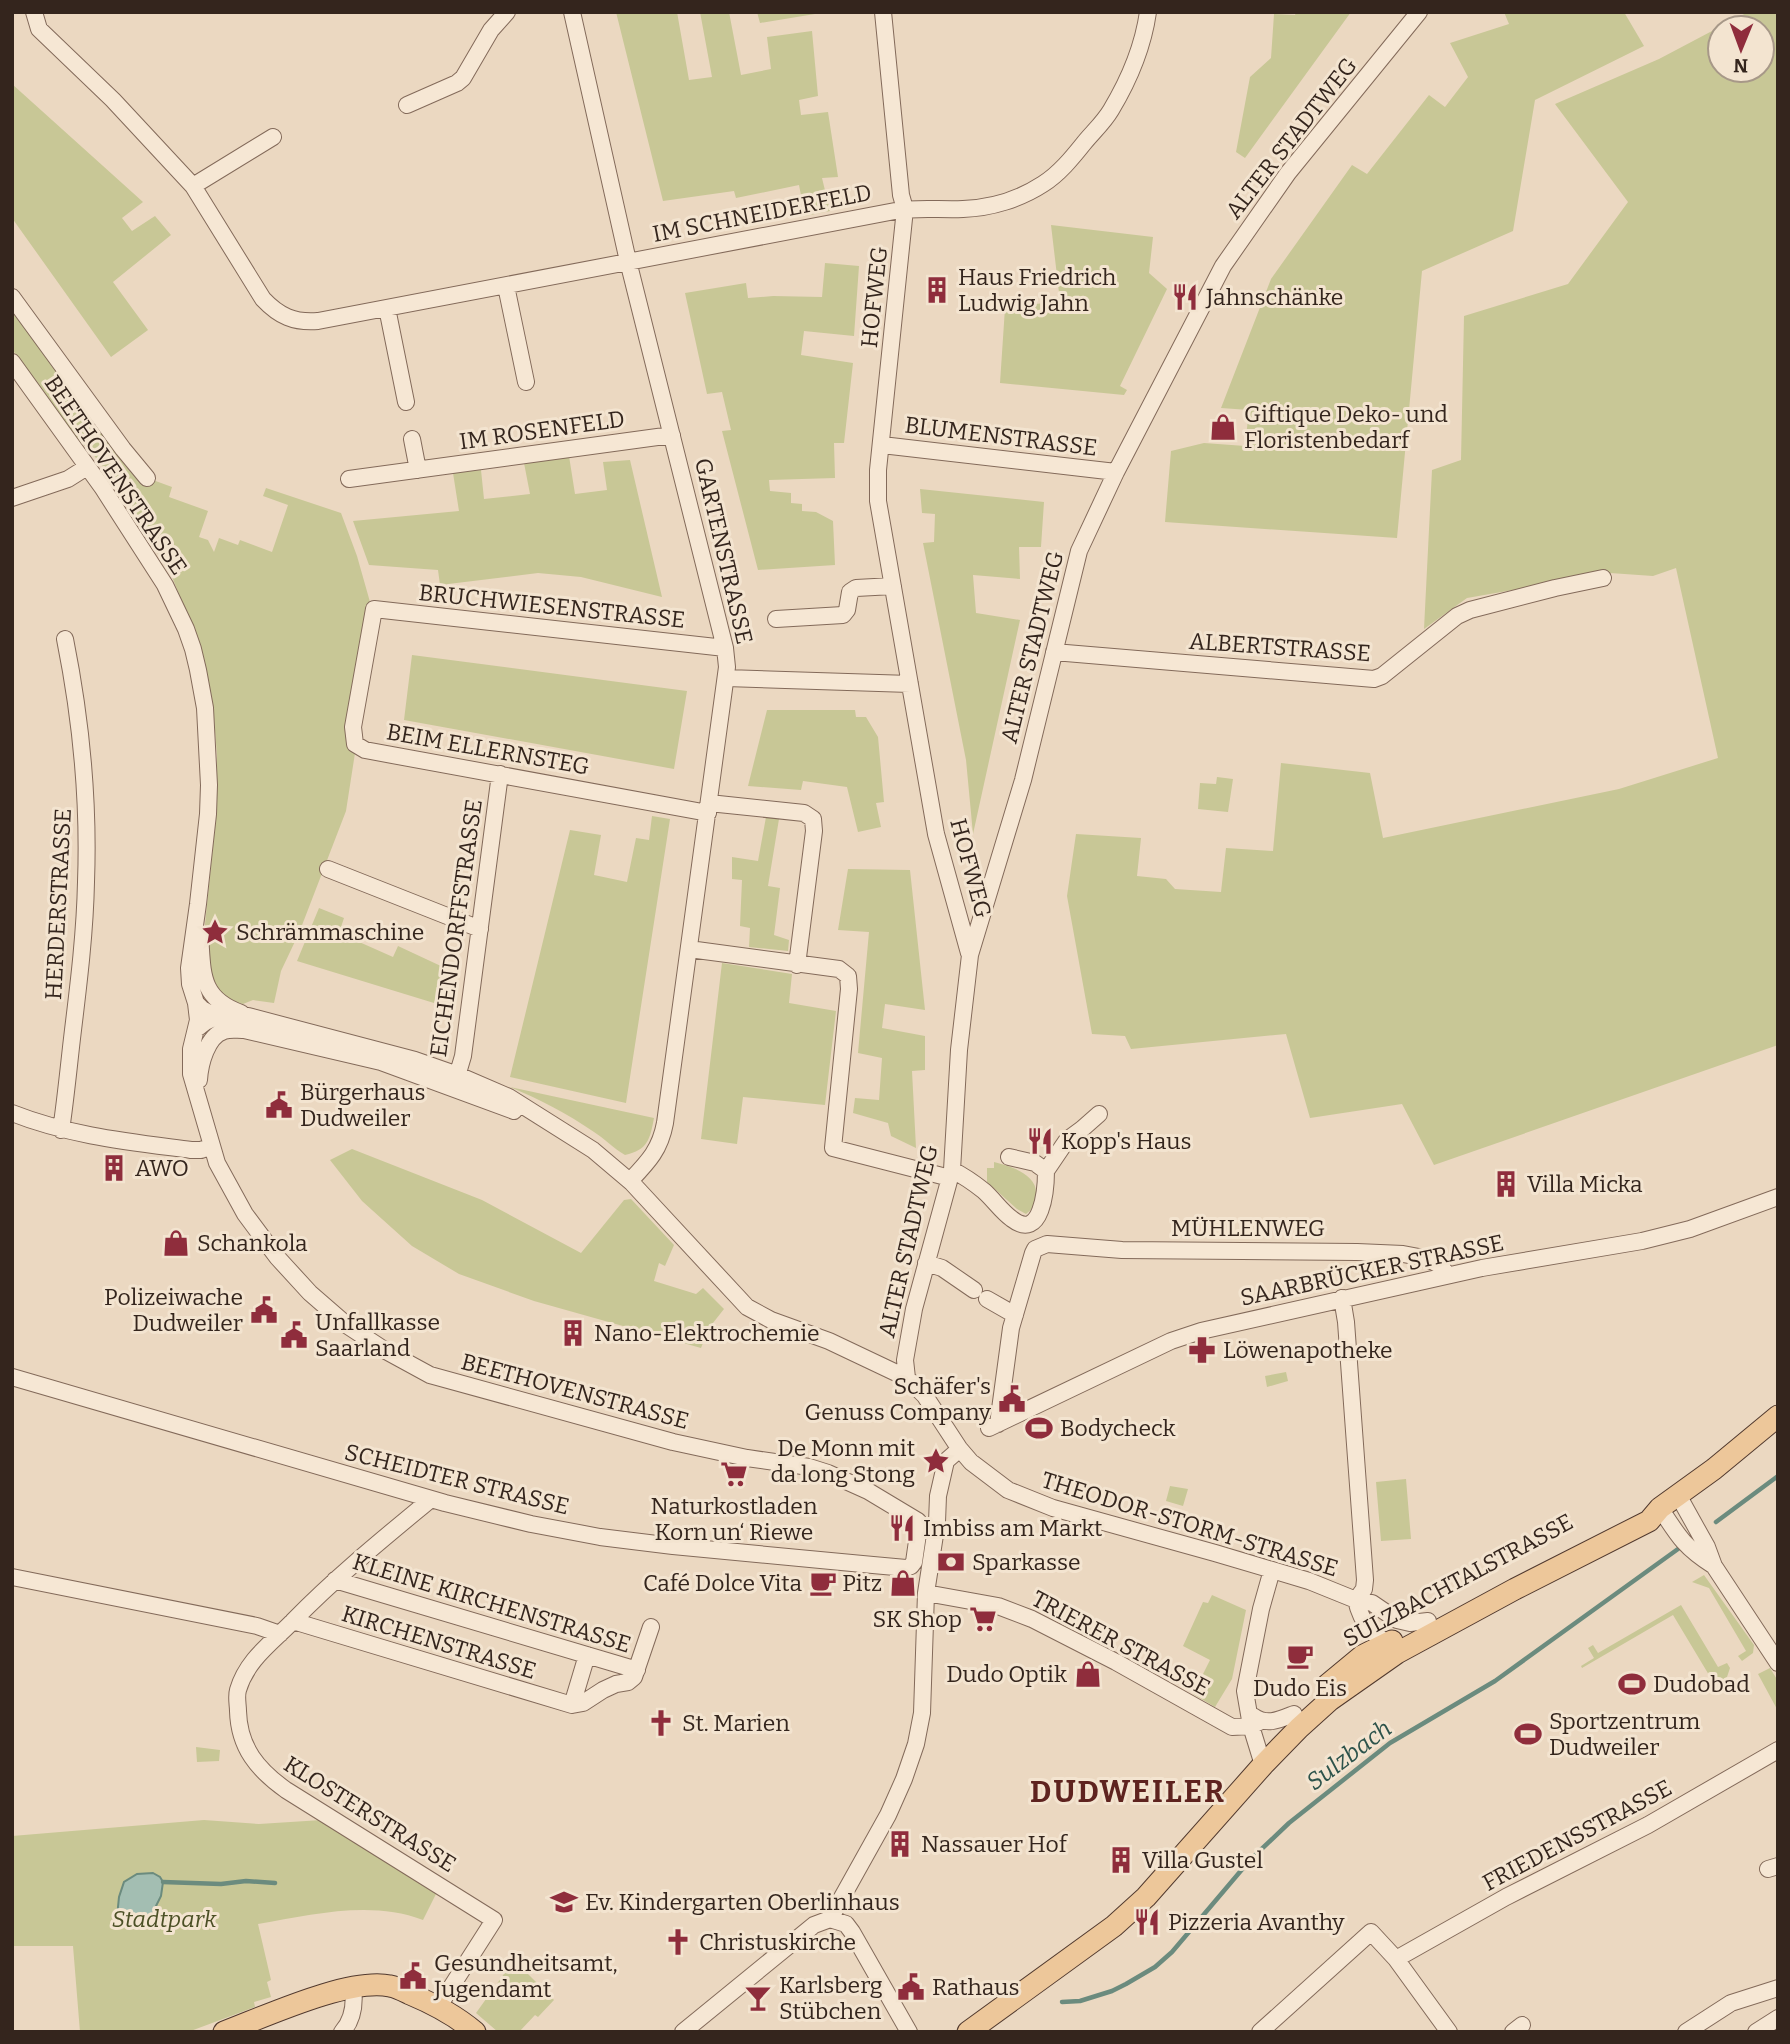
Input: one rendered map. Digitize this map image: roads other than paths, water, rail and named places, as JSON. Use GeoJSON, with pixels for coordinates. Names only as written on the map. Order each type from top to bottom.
{"type":"FeatureCollection","features":[{"type":"Feature","properties":{"kind":"main road","name":"SULZBACHTALSTRASSE"},"geometry":{"type":"LineString","coordinates":[[968,2032],[1114,1926],[1146,1897],[1246,1785],[1262,1760],[1296,1721],[1330,1700],[1369,1664],[1428,1621],[1678,1495],[1778,1416]]}},
{"type":"Feature","properties":{"kind":"main road","name":"SULZBACHTALSTRASSE"},"geometry":{"type":"LineString","coordinates":[[1398,1645],[1649,1521],[1651,1510]]}},
{"type":"Feature","properties":{"kind":"main road"},"geometry":{"type":"LineString","coordinates":[[224,2032],[312,1998],[371,1984],[391,1986],[439,2006],[475,2032]]}},
{"type":"Feature","properties":{"kind":"street","name":"IM SCHNEIDERFELD"},"geometry":{"type":"LineString","coordinates":[[34,12],[39,29],[113,100],[193,187],[261,296],[285,317],[309,321],[905,209],[965,209],[1020,197],[1044,183],[1070,160],[1110,112],[1135,63],[1148,12]]}},
{"type":"Feature","properties":{"kind":"street"},"geometry":{"type":"LineString","coordinates":[[407,105],[463,78],[491,30],[507,12]]}},
{"type":"Feature","properties":{"kind":"street","name":"GARTENSTRASSE"},"geometry":{"type":"LineString","coordinates":[[572,12],[628,261],[725,648],[727,667],[664,1132],[654,1153],[630,1181]]}},
{"type":"Feature","properties":{"kind":"street","name":"HOFWEG"},"geometry":{"type":"LineString","coordinates":[[883,12],[901,195],[905,209],[878,470],[878,501],[936,834],[970,955]]}},
{"type":"Feature","properties":{"kind":"street","name":"ALTER STADTWEG"},"geometry":{"type":"LineString","coordinates":[[907,1378],[907,1346],[926,1263],[951,1174],[959,1050],[970,955],[1019,791],[1079,551],[1116,472],[1223,266],[1287,173],[1419,12]]}},
{"type":"Feature","properties":{"kind":"street"},"geometry":{"type":"LineString","coordinates":[[193,187],[273,137]]}},
{"type":"Feature","properties":{"kind":"street"},"geometry":{"type":"LineString","coordinates":[[506,286],[526,382]]}},
{"type":"Feature","properties":{"kind":"street","name":"BEETHOVENSTRASSE"},"geometry":{"type":"LineString","coordinates":[[12,297],[147,478]]}},
{"type":"Feature","properties":{"kind":"street"},"geometry":{"type":"LineString","coordinates":[[387,308],[406,402]]}},
{"type":"Feature","properties":{"kind":"street","name":"BEETHOVENSTRASSE"},"geometry":{"type":"LineString","coordinates":[[12,362],[87,467],[165,585],[186,629],[198,670],[207,732],[209,785],[208,814],[189,968],[198,1028],[191,1049],[190,1063],[217,1163],[245,1214],[277,1258],[310,1293],[348,1326],[430,1375],[673,1442],[747,1458],[809,1467],[854,1484],[918,1521],[914,1562],[911,1566],[901,1567]]}},
{"type":"Feature","properties":{"kind":"street","name":"IM ROSENFELD"},"geometry":{"type":"LineString","coordinates":[[349,480],[672,435]]}},
{"type":"Feature","properties":{"kind":"street"},"geometry":{"type":"LineString","coordinates":[[412,439],[418,470]]}},
{"type":"Feature","properties":{"kind":"street","name":"BLUMENSTRASSE"},"geometry":{"type":"LineString","coordinates":[[881,444],[1116,472]]}},
{"type":"Feature","properties":{"kind":"street"},"geometry":{"type":"LineString","coordinates":[[12,498],[68,479],[87,467]]}},
{"type":"Feature","properties":{"kind":"street","name":"ALBERTSTRASSE"},"geometry":{"type":"LineString","coordinates":[[1054,652],[1374,679],[1382,676],[1457,616],[1555,588],[1603,578]]}},
{"type":"Feature","properties":{"kind":"street"},"geometry":{"type":"LineString","coordinates":[[776,619],[843,615],[847,610],[850,592],[856,588],[893,586]]}},
{"type":"Feature","properties":{"kind":"street","name":"BRUCHWIESENSTRASSE"},"geometry":{"type":"LineString","coordinates":[[373,609],[725,648]]}},
{"type":"Feature","properties":{"kind":"street","name":"BEIM ELLERNSTEG"},"geometry":{"type":"LineString","coordinates":[[373,609],[353,727],[355,744],[365,750],[709,808],[804,813],[813,819],[814,831],[797,965]]}},
{"type":"Feature","properties":{"kind":"street","name":"HERDERSTRASSE"},"geometry":{"type":"LineString","coordinates":[[61,1130],[79,980],[86,870],[83,764],[74,680],[65,639]]}},
{"type":"Feature","properties":{"kind":"street"},"geometry":{"type":"LineString","coordinates":[[726,678],[909,684]]}},
{"type":"Feature","properties":{"kind":"street","name":"EICHENDORFFSTRASSE"},"geometry":{"type":"LineString","coordinates":[[456,1081],[463,1056],[500,774]]}},
{"type":"Feature","properties":{"kind":"street"},"geometry":{"type":"LineString","coordinates":[[328,869],[480,929]]}},
{"type":"Feature","properties":{"kind":"street","name":"BEETHOVENSTRASSE"},"geometry":{"type":"LineString","coordinates":[[198,904],[204,977],[214,998],[217,1034],[201,1062],[198,1079],[201,1107]]}},
{"type":"Feature","properties":{"kind":"street"},"geometry":{"type":"LineString","coordinates":[[689,949],[839,969],[848,976],[849,989],[833,1148],[966,1177],[1021,1224],[1036,1220],[1041,1211],[1046,1171],[1067,1140],[1099,1114]]}},
{"type":"Feature","properties":{"kind":"street"},"geometry":{"type":"LineString","coordinates":[[214,998],[246,1023]]}},
{"type":"Feature","properties":{"kind":"street"},"geometry":{"type":"LineString","coordinates":[[196,1003],[216,1017]]}},
{"type":"Feature","properties":{"kind":"street"},"geometry":{"type":"LineString","coordinates":[[198,1028],[216,1017]]}},
{"type":"Feature","properties":{"kind":"street","name":"THEODOR-STORM-STRASSE"},"geometry":{"type":"LineString","coordinates":[[216,1017],[364,1045],[456,1081],[509,1097],[593,1150],[630,1181],[747,1307],[772,1320],[830,1341],[907,1378],[925,1396],[971,1462],[1008,1489],[1053,1508],[1332,1589],[1356,1600],[1372,1603],[1397,1620],[1410,1623],[1428,1621]]}},
{"type":"Feature","properties":{"kind":"street"},"geometry":{"type":"LineString","coordinates":[[217,1034],[246,1023]]}},
{"type":"Feature","properties":{"kind":"street"},"geometry":{"type":"LineString","coordinates":[[12,1113],[61,1130],[191,1150],[212,1146]]}},
{"type":"Feature","properties":{"kind":"street"},"geometry":{"type":"LineString","coordinates":[[1009,1157],[1035,1163],[1046,1171]]}},
{"type":"Feature","properties":{"kind":"street","name":"SAARBRÜCKER STRASSE"},"geometry":{"type":"LineString","coordinates":[[1015,1315],[1002,1398],[993,1426],[1171,1341],[1233,1322],[1447,1275],[1642,1241],[1690,1229],[1778,1197]]}},
{"type":"Feature","properties":{"kind":"street"},"geometry":{"type":"LineString","coordinates":[[926,1263],[942,1268],[980,1295],[1015,1315],[1038,1247],[1028,1223]]}},
{"type":"Feature","properties":{"kind":"street","name":"MÜHLENWEG"},"geometry":{"type":"LineString","coordinates":[[1038,1247],[1054,1244],[1122,1251],[1225,1250],[1402,1254],[1434,1262],[1441,1266],[1447,1275]]}},
{"type":"Feature","properties":{"kind":"street"},"geometry":{"type":"LineString","coordinates":[[1342,1298],[1365,1580],[1364,1589],[1356,1600]]}},
{"type":"Feature","properties":{"kind":"street","name":"SCHEIDTER STRASSE"},"geometry":{"type":"LineString","coordinates":[[12,1377],[430,1499],[531,1524],[600,1537],[673,1546],[901,1567]]}},
{"type":"Feature","properties":{"kind":"street"},"geometry":{"type":"LineString","coordinates":[[830,1919],[911,1761],[921,1723],[926,1593],[938,1496],[946,1461],[954,1454]]}},
{"type":"Feature","properties":{"kind":"street"},"geometry":{"type":"LineString","coordinates":[[1678,1495],[1707,1547],[1714,1566],[1778,1663]]}},
{"type":"Feature","properties":{"kind":"street","name":"KLOSTERSTRASSE"},"geometry":{"type":"LineString","coordinates":[[430,1499],[335,1580],[280,1633],[250,1664],[237,1692],[238,1720],[244,1743],[266,1776],[494,1920],[439,2006]]}},
{"type":"Feature","properties":{"kind":"street"},"geometry":{"type":"LineString","coordinates":[[1651,1510],[1673,1529],[1692,1552],[1714,1566]]}},
{"type":"Feature","properties":{"kind":"street"},"geometry":{"type":"LineString","coordinates":[[1262,1760],[1256,1723],[1247,1709],[1245,1691],[1261,1609],[1272,1570]]}},
{"type":"Feature","properties":{"kind":"street"},"geometry":{"type":"LineString","coordinates":[[12,1577],[257,1626],[280,1633]]}},
{"type":"Feature","properties":{"kind":"street","name":"KLEINE KIRCHENSTRASSE"},"geometry":{"type":"LineString","coordinates":[[335,1580],[637,1670]]}},
{"type":"Feature","properties":{"kind":"street","name":"TRIERER STRASSE"},"geometry":{"type":"LineString","coordinates":[[926,1593],[998,1606],[1032,1619],[1106,1656],[1227,1725],[1240,1728],[1279,1720],[1296,1721]]}},
{"type":"Feature","properties":{"kind":"street","name":"THEODOR-STORM-STRASSE"},"geometry":{"type":"LineString","coordinates":[[1356,1600],[1359,1612],[1369,1629],[1376,1636],[1398,1645]]}},
{"type":"Feature","properties":{"kind":"street"},"geometry":{"type":"LineString","coordinates":[[1388,1614],[1390,1631],[1398,1645]]}},
{"type":"Feature","properties":{"kind":"street","name":"KIRCHENSTRASSE"},"geometry":{"type":"LineString","coordinates":[[293,1621],[572,1705]]}},
{"type":"Feature","properties":{"kind":"street"},"geometry":{"type":"LineString","coordinates":[[587,1655],[572,1705],[583,1703],[603,1690],[628,1682],[634,1677],[650,1627]]}},
{"type":"Feature","properties":{"kind":"street"},"geometry":{"type":"LineString","coordinates":[[1369,1629],[1369,1664]]}},
{"type":"Feature","properties":{"kind":"street","name":"FRIEDENSSTRASSE"},"geometry":{"type":"LineString","coordinates":[[1396,1959],[1506,1897],[1648,1825],[1778,1750]]}},
{"type":"Feature","properties":{"kind":"street"},"geometry":{"type":"LineString","coordinates":[[683,2032],[814,1925],[830,1919],[846,1924],[852,1932],[908,2032]]}},
{"type":"Feature","properties":{"kind":"street"},"geometry":{"type":"LineString","coordinates":[[1260,2032],[1371,1932],[1396,1959],[1449,2032]]}},
{"type":"Feature","properties":{"kind":"street"},"geometry":{"type":"LineString","coordinates":[[350,2029],[355,2002],[353,1987]]}},
{"type":"Feature","properties":{"kind":"street"},"geometry":{"type":"LineString","coordinates":[[1686,2032],[1731,2003],[1778,1989]]}},
{"type":"Feature","properties":{"kind":"street"},"geometry":{"type":"LineString","coordinates":[[1756,2032],[1778,2018]]}},
{"type":"Feature","properties":{"kind":"waterway","name":"Sulzbach"},"geometry":{"type":"LineString","coordinates":[[1716,1522],[1778,1476]]}},
{"type":"Feature","properties":{"kind":"waterway","name":"Sulzbach"},"geometry":{"type":"LineString","coordinates":[[1062,2002],[1080,2001],[1112,1991],[1155,1967],[1172,1952],[1250,1860],[1289,1823],[1390,1743],[1495,1681],[1678,1549]]}},
{"type":"Feature","properties":{"kind":"waterway"},"geometry":{"type":"LineString","coordinates":[[163,1882],[275,1883]]}},
{"type":"Feature","properties":{"kind":"place","name":"Haus Friedrich Ludwig Jahn"},"geometry":{"type":"Point","coordinates":[937,290]}},
{"type":"Feature","properties":{"kind":"place","name":"Jahnschänke"},"geometry":{"type":"Point","coordinates":[1185,297]}},
{"type":"Feature","properties":{"kind":"place","name":"Giftique Deko- und Floristenbedarf"},"geometry":{"type":"Point","coordinates":[1223,427]}},
{"type":"Feature","properties":{"kind":"place","name":"Schrämmaschine"},"geometry":{"type":"Point","coordinates":[215,932]}},
{"type":"Feature","properties":{"kind":"place","name":"Bürgerhaus Dudweiler"},"geometry":{"type":"Point","coordinates":[279,1105]}},
{"type":"Feature","properties":{"kind":"place","name":"Kopp's Haus"},"geometry":{"type":"Point","coordinates":[1040,1141]}},
{"type":"Feature","properties":{"kind":"place","name":"AWO"},"geometry":{"type":"Point","coordinates":[114,1168]}},
{"type":"Feature","properties":{"kind":"place","name":"Villa Micka"},"geometry":{"type":"Point","coordinates":[1506,1184]}},
{"type":"Feature","properties":{"kind":"place","name":"Schankola"},"geometry":{"type":"Point","coordinates":[176,1243]}},
{"type":"Feature","properties":{"kind":"place","name":"Polizeiwache Dudweiler"},"geometry":{"type":"Point","coordinates":[264,1310]}},
{"type":"Feature","properties":{"kind":"place","name":"Nano-Elektrochemie"},"geometry":{"type":"Point","coordinates":[573,1333]}},
{"type":"Feature","properties":{"kind":"place","name":"Unfallkasse Saarland"},"geometry":{"type":"Point","coordinates":[294,1335]}},
{"type":"Feature","properties":{"kind":"place","name":"Löwenapotheke"},"geometry":{"type":"Point","coordinates":[1202,1350]}},
{"type":"Feature","properties":{"kind":"place","name":"Schäfer's Genuss Company"},"geometry":{"type":"Point","coordinates":[1012,1399]}},
{"type":"Feature","properties":{"kind":"place","name":"Bodycheck"},"geometry":{"type":"Point","coordinates":[1039,1428]}},
{"type":"Feature","properties":{"kind":"place","name":"De Monn mit da long Stong"},"geometry":{"type":"Point","coordinates":[936,1461]}},
{"type":"Feature","properties":{"kind":"place","name":"Naturkostladen Korn un‘ Riewe"},"geometry":{"type":"Point","coordinates":[734,1474]}},
{"type":"Feature","properties":{"kind":"place","name":"Imbiss am Markt"},"geometry":{"type":"Point","coordinates":[902,1528]}},
{"type":"Feature","properties":{"kind":"place","name":"Sparkasse"},"geometry":{"type":"Point","coordinates":[951,1562]}},
{"type":"Feature","properties":{"kind":"place","name":"Café Dolce Vita"},"geometry":{"type":"Point","coordinates":[823,1583]}},
{"type":"Feature","properties":{"kind":"place","name":"Pitz"},"geometry":{"type":"Point","coordinates":[903,1583]}},
{"type":"Feature","properties":{"kind":"place","name":"SK Shop"},"geometry":{"type":"Point","coordinates":[983,1619]}},
{"type":"Feature","properties":{"kind":"place","name":"Dudo Eis"},"geometry":{"type":"Point","coordinates":[1300,1656]}},
{"type":"Feature","properties":{"kind":"place","name":"Dudo Optik"},"geometry":{"type":"Point","coordinates":[1088,1674]}},
{"type":"Feature","properties":{"kind":"place","name":"Dudobad"},"geometry":{"type":"Point","coordinates":[1632,1684]}},
{"type":"Feature","properties":{"kind":"place","name":"St. Marien"},"geometry":{"type":"Point","coordinates":[661,1723]}},
{"type":"Feature","properties":{"kind":"place","name":"Sportzentrum Dudweiler"},"geometry":{"type":"Point","coordinates":[1528,1734]}},
{"type":"Feature","properties":{"kind":"place","name":"Nassauer Hof"},"geometry":{"type":"Point","coordinates":[900,1844]}},
{"type":"Feature","properties":{"kind":"place","name":"Villa Gustel"},"geometry":{"type":"Point","coordinates":[1121,1860]}},
{"type":"Feature","properties":{"kind":"place","name":"Ev. Kindergarten Oberlinhaus"},"geometry":{"type":"Point","coordinates":[564,1902]}},
{"type":"Feature","properties":{"kind":"place","name":"Pizzeria Avanthy"},"geometry":{"type":"Point","coordinates":[1147,1922]}},
{"type":"Feature","properties":{"kind":"place","name":"Christuskirche"},"geometry":{"type":"Point","coordinates":[678,1942]}},
{"type":"Feature","properties":{"kind":"place","name":"Gesundheitsamt, Jugendamt"},"geometry":{"type":"Point","coordinates":[413,1976]}},
{"type":"Feature","properties":{"kind":"place","name":"Rathaus"},"geometry":{"type":"Point","coordinates":[911,1987]}},
{"type":"Feature","properties":{"kind":"place","name":"Karlsberg Stübchen"},"geometry":{"type":"Point","coordinates":[758,1998]}},
{"type":"Feature","properties":{"kind":"district","name":"DUDWEILER"},"geometry":{"type":"Point","coordinates":[1128,1792]}},
{"type":"Feature","properties":{"kind":"park label","name":"Stadtpark"},"geometry":{"type":"Point","coordinates":[164,1919]}}]}
